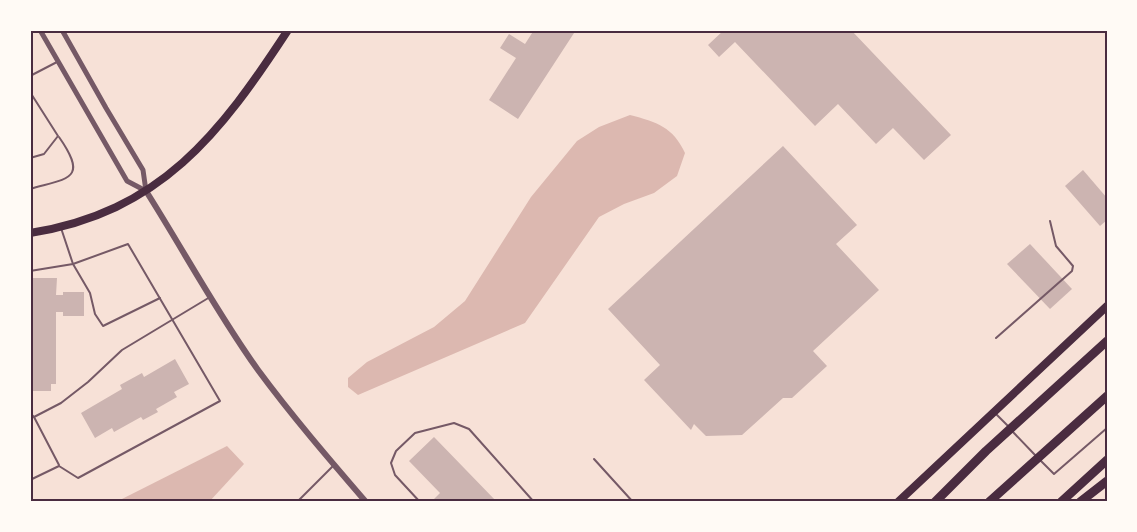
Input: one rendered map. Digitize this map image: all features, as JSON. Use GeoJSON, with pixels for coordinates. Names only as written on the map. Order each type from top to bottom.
{"type":"FeatureCollection","features":[{"type":"Feature","properties":{"kind":"highway"},"geometry":{"type":"LineString","coordinates":[[935,502],[986,451],[1107,341]]}},
{"type":"Feature","properties":{"kind":"highway"},"geometry":{"type":"LineString","coordinates":[[989,502],[1107,396]]}},
{"type":"Feature","properties":{"kind":"highway"},"geometry":{"type":"LineString","coordinates":[[1062,502],[1107,460]]}},
{"type":"Feature","properties":{"kind":"highway"},"geometry":{"type":"LineString","coordinates":[[1080,502],[1107,481]]}},
{"type":"Feature","properties":{"kind":"main road"},"geometry":{"type":"LineString","coordinates":[[30,233],[61,228],[112,209],[146,191],[203,145],[223,122],[288,30]]}},
{"type":"Feature","properties":{"kind":"main road"},"geometry":{"type":"LineString","coordinates":[[898,502],[1107,306]]}},
{"type":"Feature","properties":{"kind":"street"},"geometry":{"type":"LineString","coordinates":[[40,30],[127,181],[146,191]]}},
{"type":"Feature","properties":{"kind":"street"},"geometry":{"type":"LineString","coordinates":[[62,30],[143,170],[146,191],[210,297],[257,369],[301,426],[366,502]]}},
{"type":"Feature","properties":{"kind":"lane"},"geometry":{"type":"LineString","coordinates":[[30,76],[57,61]]}},
{"type":"Feature","properties":{"kind":"lane"},"geometry":{"type":"LineString","coordinates":[[30,92],[69,152],[74,169],[72,175],[67,179],[30,189]]}},
{"type":"Feature","properties":{"kind":"lane"},"geometry":{"type":"LineString","coordinates":[[30,158],[44,154],[58,136]]}},
{"type":"Feature","properties":{"kind":"lane"},"geometry":{"type":"LineString","coordinates":[[996,338],[1072,271],[1073,266],[1056,246],[1050,221]]}},
{"type":"Feature","properties":{"kind":"lane"},"geometry":{"type":"LineString","coordinates":[[61,228],[73,264],[90,293],[95,314],[103,326],[160,298]]}},
{"type":"Feature","properties":{"kind":"lane"},"geometry":{"type":"LineString","coordinates":[[30,271],[73,264],[128,244],[220,401],[78,478],[59,466],[30,413]]}},
{"type":"Feature","properties":{"kind":"lane"},"geometry":{"type":"LineString","coordinates":[[34,417],[61,403],[88,382],[122,350],[210,297]]}},
{"type":"Feature","properties":{"kind":"lane"},"geometry":{"type":"LineString","coordinates":[[994,412],[1054,474],[1107,429]]}},
{"type":"Feature","properties":{"kind":"lane"},"geometry":{"type":"LineString","coordinates":[[420,502],[394,474],[391,463],[396,451],[415,433],[454,423],[469,429],[534,502]]}},
{"type":"Feature","properties":{"kind":"lane"},"geometry":{"type":"LineString","coordinates":[[594,459],[633,502]]}},
{"type":"Feature","properties":{"kind":"lane"},"geometry":{"type":"LineString","coordinates":[[297,502],[334,465]]}},
{"type":"Feature","properties":{"kind":"lane"},"geometry":{"type":"LineString","coordinates":[[30,480],[59,466]]}},
{"type":"Feature","properties":{"kind":"shaded area"},"geometry":{"type":"Polygon","coordinates":[[[630,115],[656,123],[675,137],[685,153],[677,176],[654,193],[624,204],[599,217],[525,323],[358,395],[348,387],[348,378],[367,362],[434,327],[465,301],[531,197],[577,141],[599,127],[630,115]]]}},
{"type":"Feature","properties":{"kind":"shaded area"},"geometry":{"type":"Polygon","coordinates":[[[227,446],[244,464],[209,502],[116,502],[227,446]]]}},
{"type":"Feature","properties":{"kind":"building"},"geometry":{"type":"Polygon","coordinates":[[[534,30],[576,30],[518,119],[489,100],[516,58],[500,48],[509,34],[525,44],[534,30]]]}},
{"type":"Feature","properties":{"kind":"building"},"geometry":{"type":"Polygon","coordinates":[[[724,30],[851,30],[951,135],[924,160],[893,128],[876,144],[838,104],[815,126],[735,42],[719,57],[708,45],[724,30]]]}},
{"type":"Feature","properties":{"kind":"building"},"geometry":{"type":"Polygon","coordinates":[[[783,146],[857,225],[836,244],[879,290],[813,351],[827,366],[792,398],[783,398],[742,435],[706,436],[694,424],[691,430],[644,380],[660,365],[608,309],[783,146]]]}},
{"type":"Feature","properties":{"kind":"building"},"geometry":{"type":"Polygon","coordinates":[[[1083,170],[1107,198],[1107,220],[1100,226],[1065,186],[1083,170]]]}},
{"type":"Feature","properties":{"kind":"building"},"geometry":{"type":"Polygon","coordinates":[[[1030,244],[1072,289],[1050,309],[1007,264],[1030,244]]]}},
{"type":"Feature","properties":{"kind":"building"},"geometry":{"type":"Polygon","coordinates":[[[30,278],[57,278],[56,295],[63,295],[63,292],[84,292],[84,316],[63,316],[63,312],[56,312],[56,384],[51,384],[51,391],[30,391],[30,278]]]}},
{"type":"Feature","properties":{"kind":"building"},"geometry":{"type":"Polygon","coordinates":[[[175,359],[189,384],[174,392],[177,397],[156,409],[158,412],[143,420],[141,417],[114,432],[112,428],[95,438],[81,413],[122,389],[120,385],[142,373],[144,377],[175,359]]]}},
{"type":"Feature","properties":{"kind":"building"},"geometry":{"type":"Polygon","coordinates":[[[434,437],[497,502],[431,502],[440,493],[409,461],[434,437]]]}}]}
